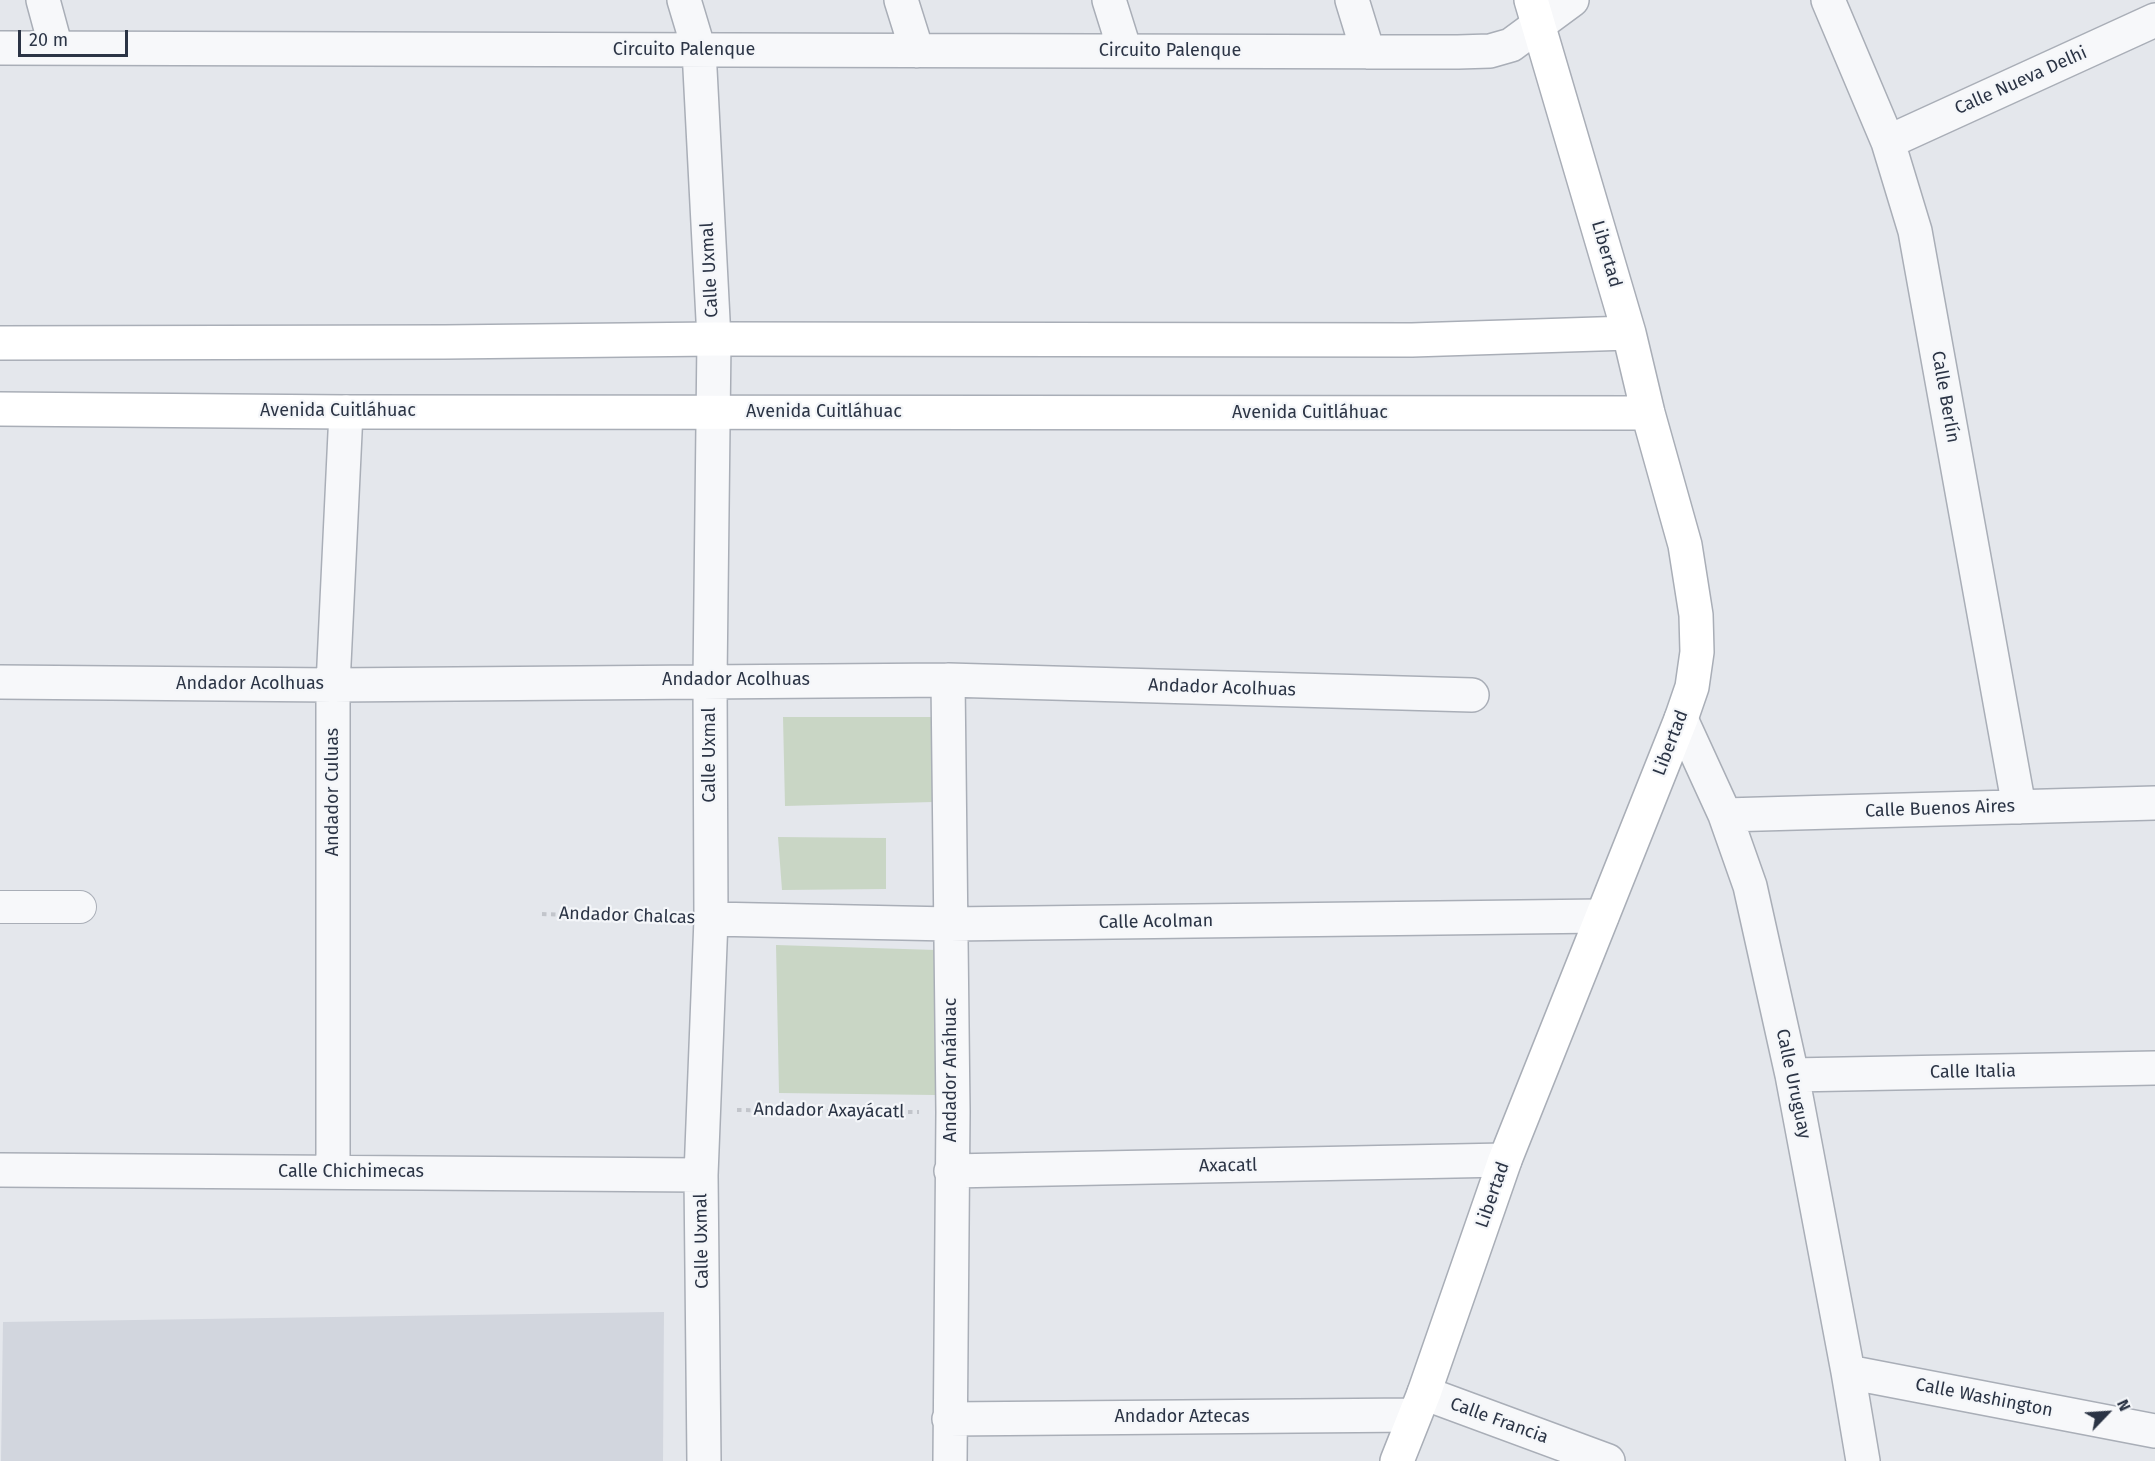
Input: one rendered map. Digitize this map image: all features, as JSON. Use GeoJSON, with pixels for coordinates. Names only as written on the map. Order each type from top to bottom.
{"type":"FeatureCollection","features":[{"type":"Feature","properties":{"kind":"main road","name":"Libertad"},"geometry":{"type":"LineString","coordinates":[[1397,1461],[1504,1160],[1682,719],[1692,687],[1697,652],[1696,615],[1685,545],[1648,413],[1629,333],[1535,13]]}},
{"type":"Feature","properties":{"kind":"main road"},"geometry":{"type":"LineString","coordinates":[[0,343],[714,339],[1412,340],[1629,333]]}},
{"type":"Feature","properties":{"kind":"main road","name":"Avenida Cuitláhuac"},"geometry":{"type":"LineString","coordinates":[[0,409],[346,412],[1648,413]]}},
{"type":"Feature","properties":{"kind":"street"},"geometry":{"type":"LineString","coordinates":[[43,0],[56,48]]}},
{"type":"Feature","properties":{"kind":"street","name":"Calle Uxmal"},"geometry":{"type":"LineString","coordinates":[[684,0],[699,50],[714,339],[710,680],[711,919],[701,1175],[704,1461]]}},
{"type":"Feature","properties":{"kind":"street"},"geometry":{"type":"LineString","coordinates":[[901,0],[917,51]]}},
{"type":"Feature","properties":{"kind":"street"},"geometry":{"type":"LineString","coordinates":[[1108,0],[1125,51]]}},
{"type":"Feature","properties":{"kind":"street"},"geometry":{"type":"LineString","coordinates":[[1352,0],[1368,52]]}},
{"type":"Feature","properties":{"kind":"street","name":"Circuito Palenque"},"geometry":{"type":"LineString","coordinates":[[0,48],[1490,51],[1511,45],[1535,13],[1572,0]]}},
{"type":"Feature","properties":{"kind":"street","name":"Calle Berlín"},"geometry":{"type":"LineString","coordinates":[[1828,0],[1888,142],[1915,231],[2019,807]]}},
{"type":"Feature","properties":{"kind":"street","name":"Calle Nueva Delhi"},"geometry":{"type":"LineString","coordinates":[[1888,142],[2155,20]]}},
{"type":"Feature","properties":{"kind":"street","name":"Andador Culuas"},"geometry":{"type":"LineString","coordinates":[[333,1172],[333,685],[346,412]]}},
{"type":"Feature","properties":{"kind":"street","name":"Andador Acolhuas"},"geometry":{"type":"LineString","coordinates":[[0,682],[333,685],[710,680],[948,680],[1472,695]]}},
{"type":"Feature","properties":{"kind":"street","name":"Andador Anáhuac"},"geometry":{"type":"LineString","coordinates":[[948,680],[953,1112],[950,1461]]}},
{"type":"Feature","properties":{"kind":"street","name":"Calle Uruguay"},"geometry":{"type":"LineString","coordinates":[[1682,719],[1725,815],[1750,886],[1792,1075],[1863,1461]]}},
{"type":"Feature","properties":{"kind":"street","name":"Calle Buenos Aires"},"geometry":{"type":"LineString","coordinates":[[1725,815],[2155,803]]}},
{"type":"Feature","properties":{"kind":"street"},"geometry":{"type":"LineString","coordinates":[[0,907],[80,907]]}},
{"type":"Feature","properties":{"kind":"street","name":"Calle Acolman"},"geometry":{"type":"LineString","coordinates":[[711,919],[950,924],[1602,916]]}},
{"type":"Feature","properties":{"kind":"street","name":"Calle Italia"},"geometry":{"type":"LineString","coordinates":[[1792,1075],[2155,1068]]}},
{"type":"Feature","properties":{"kind":"street","name":"Axacatl"},"geometry":{"type":"LineString","coordinates":[[951,1172],[1504,1160]]}},
{"type":"Feature","properties":{"kind":"street","name":"Calle Chichimecas"},"geometry":{"type":"LineString","coordinates":[[0,1170],[701,1175]]}},
{"type":"Feature","properties":{"kind":"street","name":"Calle Washington"},"geometry":{"type":"LineString","coordinates":[[1848,1372],[2155,1431]]}},
{"type":"Feature","properties":{"kind":"street","name":"Andador Aztecas"},"geometry":{"type":"LineString","coordinates":[[949,1419],[1419,1404]]}},
{"type":"Feature","properties":{"kind":"street","name":"Calle Francia"},"geometry":{"type":"LineString","coordinates":[[1419,1404],[1608,1461]]}},
{"type":"Feature","properties":{"kind":"path","name":"Andador Chalcas"},"geometry":{"type":"LineString","coordinates":[[542,914],[711,919]]}},
{"type":"Feature","properties":{"kind":"path","name":"Andador Axayácatl"},"geometry":{"type":"LineString","coordinates":[[704,1110],[953,1112]]}},
{"type":"Feature","properties":{"kind":"shaded area"},"geometry":{"type":"Polygon","coordinates":[[[664,1312],[663,1461],[1,1461],[3,1322],[664,1312]]]}},
{"type":"Feature","properties":{"kind":"green space"},"geometry":{"type":"Polygon","coordinates":[[[783,717],[933,717],[933,802],[785,806],[783,717]]]}},
{"type":"Feature","properties":{"kind":"green space"},"geometry":{"type":"Polygon","coordinates":[[[778,837],[886,838],[886,889],[782,890],[778,837]]]}},
{"type":"Feature","properties":{"kind":"green space"},"geometry":{"type":"Polygon","coordinates":[[[776,945],[936,950],[935,1095],[779,1093],[776,945]]]}}]}
